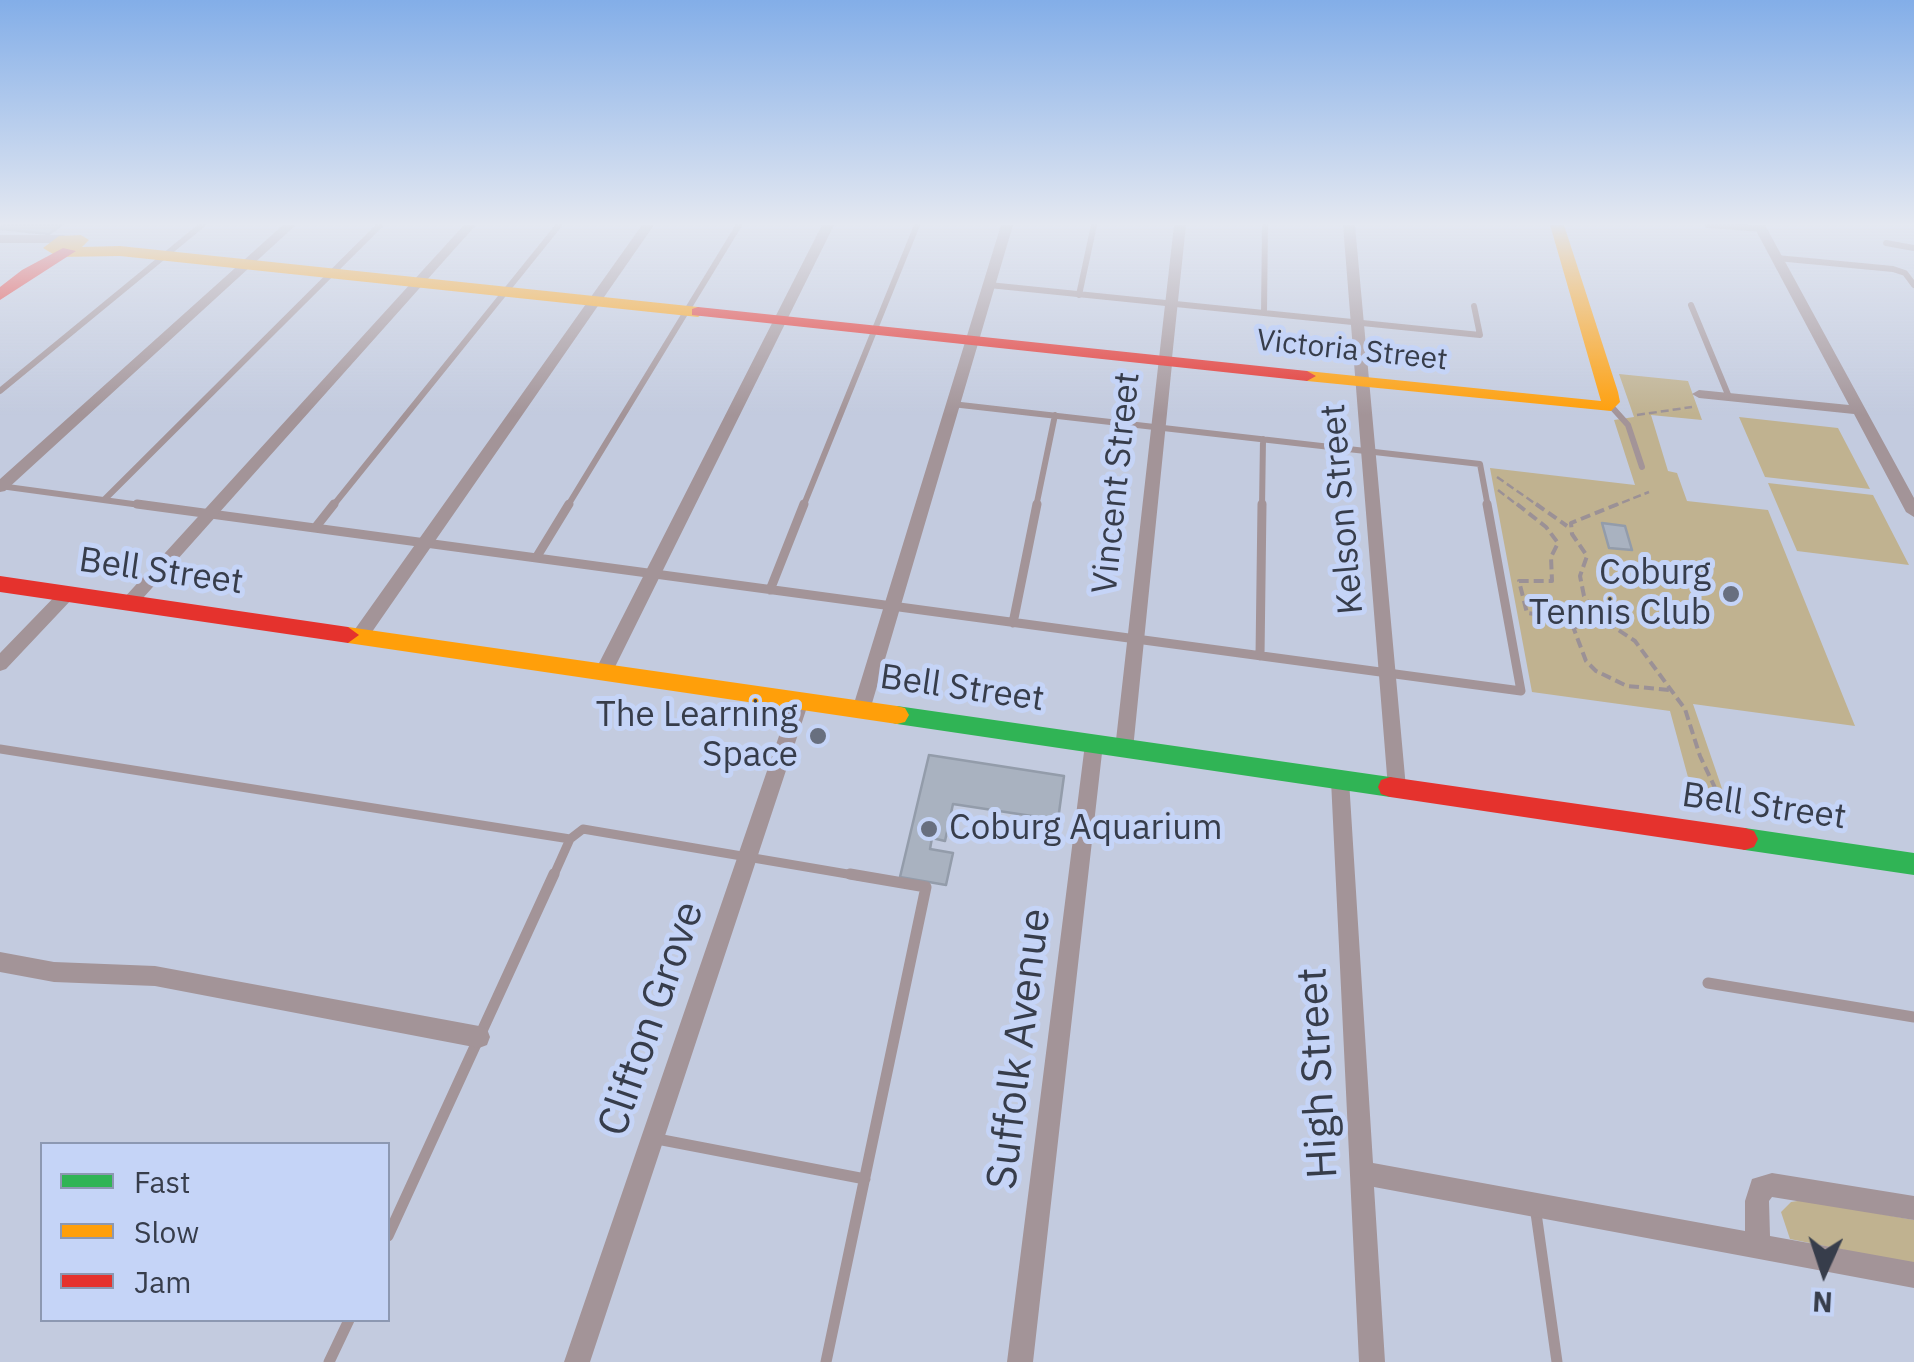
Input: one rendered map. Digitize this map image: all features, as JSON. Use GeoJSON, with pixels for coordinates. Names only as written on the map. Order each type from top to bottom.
{"type":"FeatureCollection","features":[{"type":"Feature","properties":{"kind":"main road","name":"Victoria Street"},"geometry":{"type":"LineString","coordinates":[[482,289],[1595,408],[1615,406]]}},
{"type":"Feature","properties":{"kind":"main road"},"geometry":{"type":"LineString","coordinates":[[1577,289],[1615,406]]}},
{"type":"Feature","properties":{"kind":"main road","name":"Bell Street"},"geometry":{"type":"LineString","coordinates":[[0,584],[1914,864]]}},
{"type":"Feature","properties":{"kind":"street"},"geometry":{"type":"LineString","coordinates":[[0,486],[220,289]]}},
{"type":"Feature","properties":{"kind":"street"},"geometry":{"type":"LineString","coordinates":[[129,602],[411,289]]}},
{"type":"Feature","properties":{"kind":"street"},"geometry":{"type":"LineString","coordinates":[[359,636],[603,289]]}},
{"type":"Feature","properties":{"kind":"street"},"geometry":{"type":"LineString","coordinates":[[603,673],[796,289]]}},
{"type":"Feature","properties":{"kind":"street"},"geometry":{"type":"LineString","coordinates":[[861,710],[988,289]]}},
{"type":"Feature","properties":{"kind":"street","name":"Vincent Street"},"geometry":{"type":"LineString","coordinates":[[1124,748],[1174,289]]}},
{"type":"Feature","properties":{"kind":"street","name":"Kelson Street"},"geometry":{"type":"LineString","coordinates":[[1355,289],[1398,788]]}},
{"type":"Feature","properties":{"kind":"street"},"geometry":{"type":"LineString","coordinates":[[1793,289],[1914,512]]}},
{"type":"Feature","properties":{"kind":"street"},"geometry":{"type":"LineString","coordinates":[[1699,400],[1729,397],[1859,410]]}},
{"type":"Feature","properties":{"kind":"street"},"geometry":{"type":"LineString","coordinates":[[0,664],[68,594]]}},
{"type":"Feature","properties":{"kind":"street","name":"Clifton Grove"},"geometry":{"type":"LineString","coordinates":[[577,1362],[800,701]]}},
{"type":"Feature","properties":{"kind":"street","name":"Suffolk Avenue"},"geometry":{"type":"LineString","coordinates":[[1020,1362],[1094,744]]}},
{"type":"Feature","properties":{"kind":"street","name":"High Street"},"geometry":{"type":"LineString","coordinates":[[1340,780],[1372,1362]]}},
{"type":"Feature","properties":{"kind":"street"},"geometry":{"type":"LineString","coordinates":[[0,962],[54,972],[155,976],[479,1037]]}},
{"type":"Feature","properties":{"kind":"street"},"geometry":{"type":"LineString","coordinates":[[1362,1173],[1914,1275]]}},
{"type":"Feature","properties":{"kind":"street"},"geometry":{"type":"LineString","coordinates":[[1758,1246],[1756,1201],[1762,1188],[1772,1184],[1914,1208]]}},
{"type":"Feature","properties":{"kind":"lane"},"geometry":{"type":"LineString","coordinates":[[0,391],[125,289]]}},
{"type":"Feature","properties":{"kind":"lane"},"geometry":{"type":"LineString","coordinates":[[104,500],[316,289]]}},
{"type":"Feature","properties":{"kind":"lane"},"geometry":{"type":"LineString","coordinates":[[315,528],[508,289]]}},
{"type":"Feature","properties":{"kind":"lane"},"geometry":{"type":"LineString","coordinates":[[536,558],[700,289]]}},
{"type":"Feature","properties":{"kind":"lane"},"geometry":{"type":"LineString","coordinates":[[770,590],[891,289]]}},
{"type":"Feature","properties":{"kind":"lane"},"geometry":{"type":"LineString","coordinates":[[1025,289],[1480,335],[1474,306]]}},
{"type":"Feature","properties":{"kind":"lane"},"geometry":{"type":"LineString","coordinates":[[1079,294],[1080,289]]}},
{"type":"Feature","properties":{"kind":"lane"},"geometry":{"type":"LineString","coordinates":[[1264,289],[1264,313]]}},
{"type":"Feature","properties":{"kind":"lane"},"geometry":{"type":"LineString","coordinates":[[1691,305],[1729,397]]}},
{"type":"Feature","properties":{"kind":"lane"},"geometry":{"type":"LineString","coordinates":[[0,486],[1521,691],[1480,466],[952,404]]}},
{"type":"Feature","properties":{"kind":"lane"},"geometry":{"type":"LineString","coordinates":[[1615,406],[1642,467]]}},
{"type":"Feature","properties":{"kind":"lane"},"geometry":{"type":"LineString","coordinates":[[1012,622],[1055,415]]}},
{"type":"Feature","properties":{"kind":"lane"},"geometry":{"type":"LineString","coordinates":[[1260,656],[1262,439]]}},
{"type":"Feature","properties":{"kind":"lane"},"geometry":{"type":"LineString","coordinates":[[0,749],[570,839]]}},
{"type":"Feature","properties":{"kind":"lane"},"geometry":{"type":"LineString","coordinates":[[390,1232],[570,839],[583,829],[926,887],[826,1362]]}},
{"type":"Feature","properties":{"kind":"lane"},"geometry":{"type":"LineString","coordinates":[[1708,983],[1914,1016]]}},
{"type":"Feature","properties":{"kind":"lane"},"geometry":{"type":"LineString","coordinates":[[652,1138],[865,1179]]}},
{"type":"Feature","properties":{"kind":"lane"},"geometry":{"type":"LineString","coordinates":[[1535,1204],[1556,1362]]}},
{"type":"Feature","properties":{"kind":"lane"},"geometry":{"type":"LineString","coordinates":[[329,1362],[348,1322]]}},
{"type":"Feature","properties":{"kind":"path"},"geometry":{"type":"LineString","coordinates":[[1615,406],[1634,416],[1699,400]]}},
{"type":"Feature","properties":{"kind":"path"},"geometry":{"type":"LineString","coordinates":[[1480,466],[1569,527],[1587,556],[1581,584],[1594,614],[1636,641],[1690,718],[1700,756],[1716,785],[1733,838]]}},
{"type":"Feature","properties":{"kind":"path"},"geometry":{"type":"LineString","coordinates":[[1482,477],[1558,540],[1551,557],[1552,581],[1520,581],[1527,613],[1563,618],[1575,628],[1579,648],[1596,671],[1627,686],[1670,690]]}},
{"type":"Feature","properties":{"kind":"path"},"geometry":{"type":"LineString","coordinates":[[1569,527],[1649,492]]}},
{"type":"Feature","properties":{"kind":"path"},"geometry":{"type":"LineString","coordinates":[[1575,628],[1594,614]]}},
{"type":"Feature","properties":{"kind":"shaded area"},"geometry":{"type":"Polygon","coordinates":[[[1619,374],[1688,381],[1702,420],[1651,415],[1668,471],[1677,473],[1687,501],[1768,510],[1855,726],[1693,704],[1729,809],[1695,803],[1670,711],[1532,692],[1490,468],[1635,485],[1614,420],[1634,417],[1619,374]]]}},
{"type":"Feature","properties":{"kind":"shaded area"},"geometry":{"type":"Polygon","coordinates":[[[1739,417],[1838,428],[1870,489],[1765,477],[1739,417]]]}},
{"type":"Feature","properties":{"kind":"shaded area"},"geometry":{"type":"Polygon","coordinates":[[[1768,483],[1873,495],[1909,565],[1797,551],[1768,483]]]}},
{"type":"Feature","properties":{"kind":"shaded area"},"geometry":{"type":"Polygon","coordinates":[[[1804,1200],[1914,1220],[1914,1264],[1790,1239],[1781,1212],[1791,1202],[1804,1200]]]}},
{"type":"Feature","properties":{"kind":"building"},"geometry":{"type":"Polygon","coordinates":[[[1602,523],[1625,526],[1632,550],[1609,548],[1602,523]]]}},
{"type":"Feature","properties":{"kind":"building","name":"Coburg Aquarium"},"geometry":{"type":"Polygon","coordinates":[[[929,755],[1064,776],[1058,820],[953,804],[945,841],[932,838],[930,849],[953,853],[946,885],[900,877],[929,755]]]}},
{"type":"Feature","properties":{"kind":"traffic: fast"},"geometry":{"type":"LineString","coordinates":[[897,715],[1390,787]]}},
{"type":"Feature","properties":{"kind":"traffic: fast"},"geometry":{"type":"LineString","coordinates":[[1745,839],[1914,864]]}},
{"type":"Feature","properties":{"kind":"traffic: slow"},"geometry":{"type":"LineString","coordinates":[[476,289],[698,312]]}},
{"type":"Feature","properties":{"kind":"traffic: slow"},"geometry":{"type":"LineString","coordinates":[[1307,376],[1605,407],[1611,402],[1609,392],[1577,289]]}},
{"type":"Feature","properties":{"kind":"traffic: slow"},"geometry":{"type":"LineString","coordinates":[[348,635],[897,715]]}},
{"type":"Feature","properties":{"kind":"traffic: jam"},"geometry":{"type":"LineString","coordinates":[[0,295],[8,289]]}},
{"type":"Feature","properties":{"kind":"traffic: jam"},"geometry":{"type":"LineString","coordinates":[[698,312],[1307,376]]}},
{"type":"Feature","properties":{"kind":"traffic: jam"},"geometry":{"type":"LineString","coordinates":[[0,584],[348,635]]}},
{"type":"Feature","properties":{"kind":"traffic: jam"},"geometry":{"type":"LineString","coordinates":[[1390,787],[1745,839]]}},
{"type":"Feature","properties":{"kind":"place","name":"Coburg Tennis Club"},"geometry":{"type":"Point","coordinates":[1731,594]}},
{"type":"Feature","properties":{"kind":"place","name":"The Learning Space"},"geometry":{"type":"Point","coordinates":[818,736]}},
{"type":"Feature","properties":{"kind":"place","name":"Coburg Aquarium"},"geometry":{"type":"Point","coordinates":[929,829]}}]}
